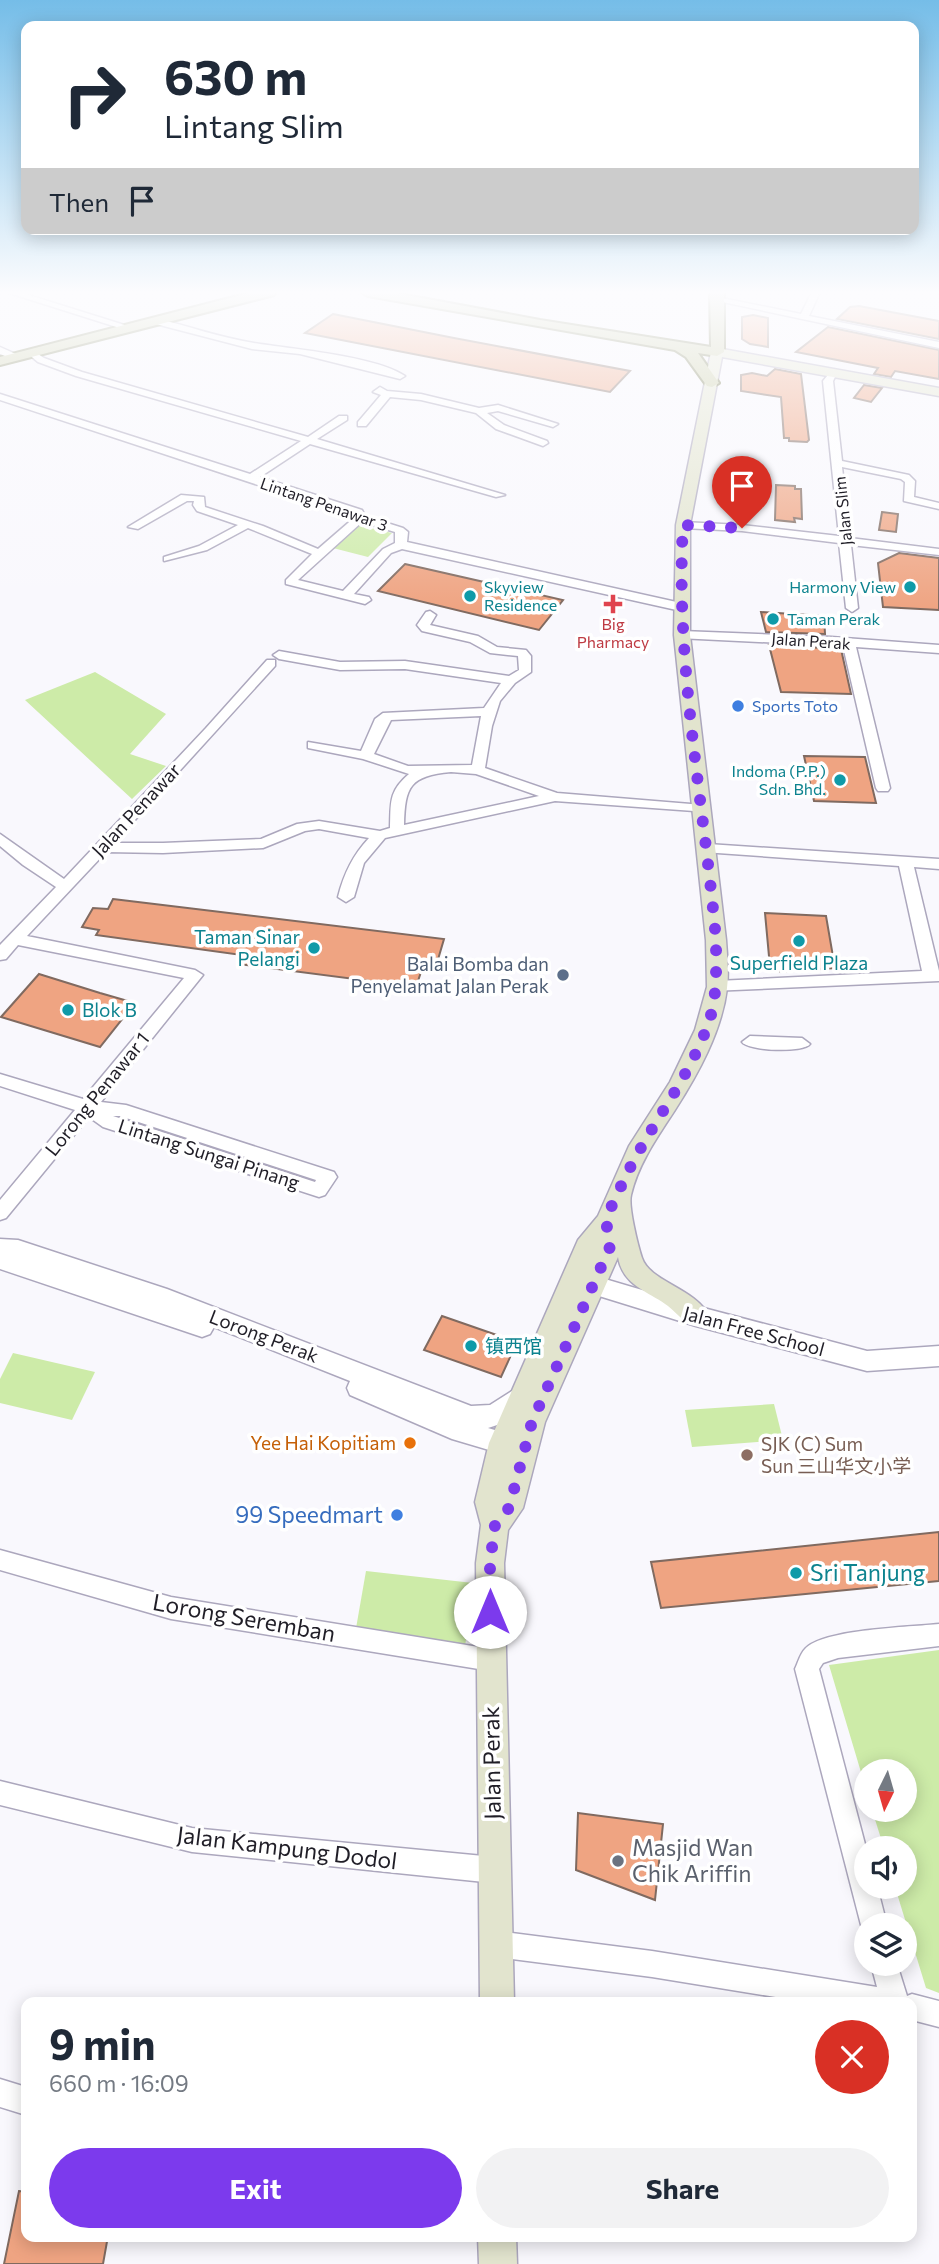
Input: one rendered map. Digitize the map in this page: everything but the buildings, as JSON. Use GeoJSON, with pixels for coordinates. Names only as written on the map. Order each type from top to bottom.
{"type":"FeatureCollection","features":[{"type":"Feature","properties":{"kind":"main road","name":"Jalan Perak"},"geometry":{"type":"LineString","coordinates":[[513,1446],[520,1397],[582,1282],[610,1247],[607,1222],[617,1194],[640,1146],[673,1097],[706,1030],[717,987],[708,849],[682,635],[681,607],[683,523],[709,398]]}},
{"type":"Feature","properties":{"kind":"main road"},"geometry":{"type":"LineString","coordinates":[[617,1194],[631,1263],[640,1276],[675,1297],[696,1316]]}},
{"type":"Feature","properties":{"kind":"main road","name":"Jalan Perak"},"geometry":{"type":"LineString","coordinates":[[497,1997],[490,1563],[495,1525],[489,1502],[513,1446],[542,1398],[582,1282]]}},
{"type":"Feature","properties":{"kind":"street","name":"Lintang Penawar 3"},"geometry":{"type":"LineString","coordinates":[[2,398],[358,512],[361,518],[399,530],[402,533],[401,545],[681,607]]}},
{"type":"Feature","properties":{"kind":"street"},"geometry":{"type":"LineString","coordinates":[[163,398],[500,495]]}},
{"type":"Feature","properties":{"kind":"street"},"geometry":{"type":"LineString","coordinates":[[362,424],[384,398]]}},
{"type":"Feature","properties":{"kind":"street"},"geometry":{"type":"LineString","coordinates":[[424,398],[479,411],[500,426],[543,443]]}},
{"type":"Feature","properties":{"kind":"street","name":"Jalan Slim"},"geometry":{"type":"LineString","coordinates":[[830,398],[852,608]]}},
{"type":"Feature","properties":{"kind":"street"},"geometry":{"type":"LineString","coordinates":[[479,411],[498,408],[553,424]]}},
{"type":"Feature","properties":{"kind":"street"},"geometry":{"type":"LineString","coordinates":[[251,478],[343,418]]}},
{"type":"Feature","properties":{"kind":"street"},"geometry":{"type":"LineString","coordinates":[[838,463],[905,477],[910,481],[908,499],[939,506]]}},
{"type":"Feature","properties":{"kind":"street"},"geometry":{"type":"LineString","coordinates":[[134,527],[185,497],[193,497],[201,500],[198,507],[319,553]]}},
{"type":"Feature","properties":{"kind":"street"},"geometry":{"type":"LineString","coordinates":[[361,518],[319,553],[290,582],[365,600]]}},
{"type":"Feature","properties":{"kind":"street"},"geometry":{"type":"LineString","coordinates":[[683,523],[939,552]]}},
{"type":"Feature","properties":{"kind":"street"},"geometry":{"type":"LineString","coordinates":[[168,559],[203,548],[247,524]]}},
{"type":"Feature","properties":{"kind":"street"},"geometry":{"type":"LineString","coordinates":[[346,595],[387,551],[401,545]]}},
{"type":"Feature","properties":{"kind":"street"},"geometry":{"type":"LineString","coordinates":[[430,615],[423,625],[426,628],[474,639],[494,650],[524,654],[525,672],[509,680],[498,691],[489,712],[478,770]]}},
{"type":"Feature","properties":{"kind":"street","name":"Jalan Perak"},"geometry":{"type":"LineString","coordinates":[[682,635],[939,649]]}},
{"type":"Feature","properties":{"kind":"street"},"geometry":{"type":"LineString","coordinates":[[849,643],[883,788]]}},
{"type":"Feature","properties":{"kind":"street","name":"Jalan Penawar"},"geometry":{"type":"LineString","coordinates":[[0,955],[211,731],[275,659],[340,666],[405,665],[509,680]]}},
{"type":"Feature","properties":{"kind":"street"},"geometry":{"type":"LineString","coordinates":[[366,756],[382,719],[388,716],[489,712]]}},
{"type":"Feature","properties":{"kind":"street"},"geometry":{"type":"LineString","coordinates":[[313,745],[366,756],[407,770],[478,770],[555,797],[703,809]]}},
{"type":"Feature","properties":{"kind":"street"},"geometry":{"type":"LineString","coordinates":[[397,830],[398,798],[402,787],[421,771]]}},
{"type":"Feature","properties":{"kind":"street"},"geometry":{"type":"LineString","coordinates":[[100,847],[163,848],[263,843],[302,827],[319,825],[380,835],[555,797]]}},
{"type":"Feature","properties":{"kind":"street"},"geometry":{"type":"LineString","coordinates":[[346,897],[352,869],[362,852],[380,835]]}},
{"type":"Feature","properties":{"kind":"street"},"geometry":{"type":"LineString","coordinates":[[0,838],[28,862],[66,887]]}},
{"type":"Feature","properties":{"kind":"street"},"geometry":{"type":"LineString","coordinates":[[708,849],[939,864]]}},
{"type":"Feature","properties":{"kind":"street"},"geometry":{"type":"LineString","coordinates":[[717,987],[935,975],[905,862]]}},
{"type":"Feature","properties":{"kind":"street","name":"Lorong Penawar 1"},"geometry":{"type":"LineString","coordinates":[[0,1213],[195,975],[15,939]]}},
{"type":"Feature","properties":{"kind":"street"},"geometry":{"type":"LineString","coordinates":[[750,1042],[802,1044]]}},
{"type":"Feature","properties":{"kind":"street","name":"Lintang Sungai Pinang"},"geometry":{"type":"LineString","coordinates":[[0,1080],[87,1107],[120,1110],[328,1177],[319,1190],[110,1122],[87,1107]]}},
{"type":"Feature","properties":{"kind":"street","name":"Lorong Perak"},"geometry":{"type":"LineString","coordinates":[[0,1248],[18,1250],[159,1296],[470,1417],[483,1419],[502,1414],[520,1397]]}},
{"type":"Feature","properties":{"kind":"street","name":"Lorong Perak"},"geometry":{"type":"LineString","coordinates":[[0,1260],[191,1323],[337,1379],[461,1431],[513,1446]]}},
{"type":"Feature","properties":{"kind":"street","name":"Jalan Free School"},"geometry":{"type":"LineString","coordinates":[[582,1282],[696,1316],[867,1361],[939,1356]]}},
{"type":"Feature","properties":{"kind":"street","name":"Lorong Seremban"},"geometry":{"type":"LineString","coordinates":[[0,1560],[171,1608],[491,1660]]}},
{"type":"Feature","properties":{"kind":"street"},"geometry":{"type":"LineString","coordinates":[[871,1913],[807,1669],[816,1654],[825,1651],[868,1642],[939,1635]]}},
{"type":"Feature","properties":{"kind":"street","name":"Jalan Kampung Dodol"},"geometry":{"type":"LineString","coordinates":[[0,1793],[192,1840],[494,1870]]}},
{"type":"Feature","properties":{"kind":"street"},"geometry":{"type":"LineString","coordinates":[[497,1944],[652,1964],[856,1997]]}},
{"type":"Feature","properties":{"kind":"street"},"geometry":{"type":"LineString","coordinates":[[887,1976],[894,1997]]}},
{"type":"Feature","properties":{"kind":"street"},"geometry":{"type":"LineString","coordinates":[[917,2008],[939,2014]]}},
{"type":"Feature","properties":{"kind":"street"},"geometry":{"type":"LineString","coordinates":[[0,2093],[21,2099]]}},
{"type":"Feature","properties":{"kind":"green space"},"geometry":{"type":"Polygon","coordinates":[[[354,524],[392,533],[368,557],[329,547],[354,524]]]}},
{"type":"Feature","properties":{"kind":"green space"},"geometry":{"type":"Polygon","coordinates":[[[95,672],[166,714],[130,754],[166,766],[132,799],[25,700],[95,672]]]}},
{"type":"Feature","properties":{"kind":"green space"},"geometry":{"type":"Polygon","coordinates":[[[13,1353],[95,1372],[72,1420],[0,1403],[0,1379],[13,1353]]]}},
{"type":"Feature","properties":{"kind":"green space"},"geometry":{"type":"Polygon","coordinates":[[[774,1404],[783,1440],[692,1447],[685,1410],[774,1404]]]}},
{"type":"Feature","properties":{"kind":"green space"},"geometry":{"type":"Polygon","coordinates":[[[366,1571],[473,1583],[465,1647],[355,1634],[366,1571]]]}},
{"type":"Feature","properties":{"kind":"green space"},"geometry":{"type":"Polygon","coordinates":[[[939,1650],[939,1993],[926,1988],[917,1959],[917,1913],[903,1913],[899,1899],[917,1899],[917,1836],[880,1836],[876,1822],[917,1822],[917,1759],[857,1759],[829,1665],[939,1650]]]}},
{"type":"Feature","properties":{"kind":"place","name":"Harmony View"},"geometry":{"type":"Point","coordinates":[910,587]}},
{"type":"Feature","properties":{"kind":"place","name":"Skyview Residence"},"geometry":{"type":"Point","coordinates":[470,596]}},
{"type":"Feature","properties":{"kind":"place","name":"Big Pharmacy"},"geometry":{"type":"Point","coordinates":[613,604]}},
{"type":"Feature","properties":{"kind":"place","name":"Taman Perak"},"geometry":{"type":"Point","coordinates":[773,619]}},
{"type":"Feature","properties":{"kind":"place","name":"Sports Toto"},"geometry":{"type":"Point","coordinates":[738,706]}},
{"type":"Feature","properties":{"kind":"place","name":"Indoma (P.P.) Sdn. Bhd."},"geometry":{"type":"Point","coordinates":[840,780]}},
{"type":"Feature","properties":{"kind":"place","name":"Superfield Plaza"},"geometry":{"type":"Point","coordinates":[799,941]}},
{"type":"Feature","properties":{"kind":"place","name":"Taman Sinar Pelangi"},"geometry":{"type":"Point","coordinates":[314,948]}},
{"type":"Feature","properties":{"kind":"place","name":"Balai Bomba dan Penyelamat Jalan Perak"},"geometry":{"type":"Point","coordinates":[563,975]}},
{"type":"Feature","properties":{"kind":"place","name":"Blok B"},"geometry":{"type":"Point","coordinates":[68,1010]}},
{"type":"Feature","properties":{"kind":"place","name":"镇西馆"},"geometry":{"type":"Point","coordinates":[471,1346]}},
{"type":"Feature","properties":{"kind":"place","name":"Yee Hai Kopitiam"},"geometry":{"type":"Point","coordinates":[410,1443]}},
{"type":"Feature","properties":{"kind":"place","name":"SJK (C) Sum Sun 三山华文小学"},"geometry":{"type":"Point","coordinates":[747,1455]}},
{"type":"Feature","properties":{"kind":"place","name":"99 Speedmart"},"geometry":{"type":"Point","coordinates":[397,1515]}},
{"type":"Feature","properties":{"kind":"place","name":"Sri Tanjung"},"geometry":{"type":"Point","coordinates":[796,1573]}},
{"type":"Feature","properties":{"kind":"place","name":"Masjid Wan Chik Ariffin"},"geometry":{"type":"Point","coordinates":[618,1861]}},
{"type":"Feature","properties":{"kind":"route"},"geometry":{"type":"LineString","coordinates":[[490,1612],[490,1563],[495,1525],[509,1508],[532,1422],[610,1247],[607,1222],[617,1194],[640,1146],[673,1097],[706,1030],[714,1000],[717,987],[716,940],[682,635],[681,552],[683,525],[742,528]]}}]}
